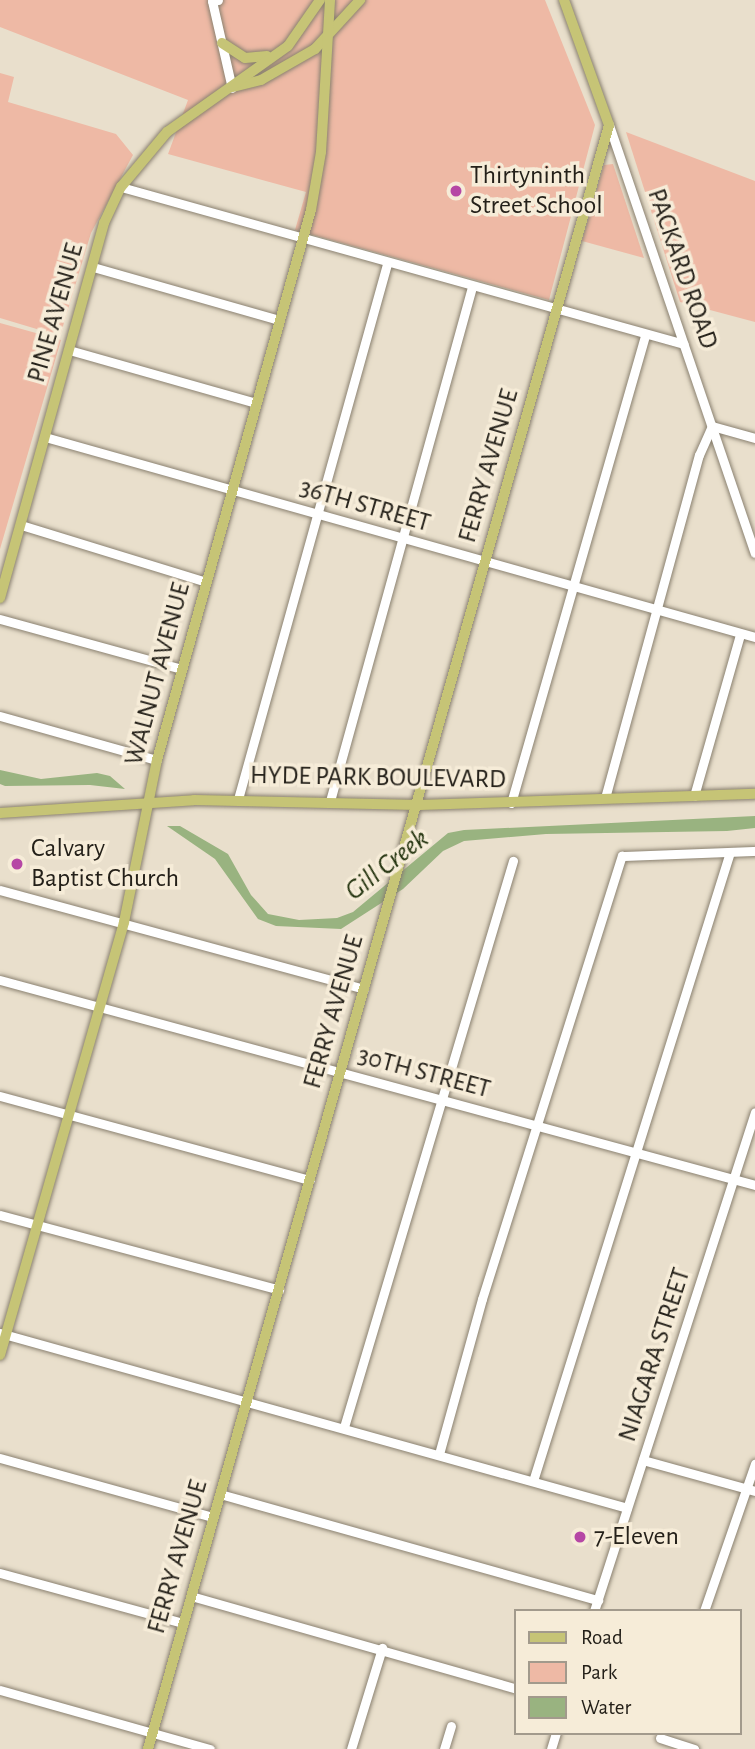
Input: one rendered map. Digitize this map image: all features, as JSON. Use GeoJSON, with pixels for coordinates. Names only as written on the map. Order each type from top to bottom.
{"type":"FeatureCollection","features":[{"type":"Feature","properties":{"kind":"main road"},"geometry":{"type":"LineString","coordinates":[[232,88],[288,46],[320,0]]}},
{"type":"Feature","properties":{"kind":"main road","name":"WALNUT AVENUE"},"geometry":{"type":"LineString","coordinates":[[0,1355],[3,1334],[124,922],[158,760],[181,669],[303,239],[318,175],[330,0]]}},
{"type":"Feature","properties":{"kind":"main road"},"geometry":{"type":"LineString","coordinates":[[232,88],[261,80],[329,37],[360,0]]}},
{"type":"Feature","properties":{"kind":"main road","name":"PACKARD ROAD"},"geometry":{"type":"LineString","coordinates":[[564,0],[609,125]]}},
{"type":"Feature","properties":{"kind":"main road"},"geometry":{"type":"LineString","coordinates":[[222,43],[253,60],[288,46]]}},
{"type":"Feature","properties":{"kind":"main road","name":"PINE AVENUE"},"geometry":{"type":"LineString","coordinates":[[0,598],[3,574],[21,526],[104,223],[121,187],[167,132],[232,88]]}},
{"type":"Feature","properties":{"kind":"main road","name":"FERRY AVENUE"},"geometry":{"type":"LineString","coordinates":[[148,1749],[388,903],[419,805],[609,125]]}},
{"type":"Feature","properties":{"kind":"main road","name":"HYDE PARK BOULEVARD"},"geometry":{"type":"LineString","coordinates":[[0,813],[151,801],[237,799],[419,805],[755,794]]}},
{"type":"Feature","properties":{"kind":"street"},"geometry":{"type":"LineString","coordinates":[[215,1],[232,88]]}},
{"type":"Feature","properties":{"kind":"street","name":"PACKARD ROAD"},"geometry":{"type":"LineString","coordinates":[[609,125],[755,553]]}},
{"type":"Feature","properties":{"kind":"street"},"geometry":{"type":"LineString","coordinates":[[121,187],[387,264],[684,344]]}},
{"type":"Feature","properties":{"kind":"street"},"geometry":{"type":"LineString","coordinates":[[237,799],[387,264]]}},
{"type":"Feature","properties":{"kind":"street"},"geometry":{"type":"LineString","coordinates":[[93,267],[279,320]]}},
{"type":"Feature","properties":{"kind":"street"},"geometry":{"type":"LineString","coordinates":[[330,801],[472,287]]}},
{"type":"Feature","properties":{"kind":"street"},"geometry":{"type":"LineString","coordinates":[[511,803],[570,586],[645,334]]}},
{"type":"Feature","properties":{"kind":"street"},"geometry":{"type":"LineString","coordinates":[[69,351],[256,403]]}},
{"type":"Feature","properties":{"kind":"street"},"geometry":{"type":"LineString","coordinates":[[605,798],[699,455],[712,426],[755,438]]}},
{"type":"Feature","properties":{"kind":"street","name":"36TH STREET"},"geometry":{"type":"LineString","coordinates":[[46,437],[755,637]]}},
{"type":"Feature","properties":{"kind":"street"},"geometry":{"type":"LineString","coordinates":[[21,526],[206,582]]}},
{"type":"Feature","properties":{"kind":"street"},"geometry":{"type":"LineString","coordinates":[[0,619],[181,669]]}},
{"type":"Feature","properties":{"kind":"street"},"geometry":{"type":"LineString","coordinates":[[694,796],[740,634]]}},
{"type":"Feature","properties":{"kind":"street"},"geometry":{"type":"LineString","coordinates":[[0,716],[158,760]]}},
{"type":"Feature","properties":{"kind":"street"},"geometry":{"type":"LineString","coordinates":[[439,1454],[537,1125],[622,856],[755,851]]}},
{"type":"Feature","properties":{"kind":"street"},"geometry":{"type":"LineString","coordinates":[[533,1481],[730,852]]}},
{"type":"Feature","properties":{"kind":"street"},"geometry":{"type":"LineString","coordinates":[[344,1427],[438,1098],[513,861]]}},
{"type":"Feature","properties":{"kind":"street"},"geometry":{"type":"LineString","coordinates":[[0,890],[364,989]]}},
{"type":"Feature","properties":{"kind":"street","name":"30TH STREET"},"geometry":{"type":"LineString","coordinates":[[0,980],[755,1185]]}},
{"type":"Feature","properties":{"kind":"street"},"geometry":{"type":"LineString","coordinates":[[0,1096],[310,1180]]}},
{"type":"Feature","properties":{"kind":"street","name":"NIAGARA STREET"},"geometry":{"type":"LineString","coordinates":[[595,1609],[755,1112]]}},
{"type":"Feature","properties":{"kind":"street"},"geometry":{"type":"LineString","coordinates":[[0,1215],[279,1290]]}},
{"type":"Feature","properties":{"kind":"street"},"geometry":{"type":"LineString","coordinates":[[3,1334],[247,1399],[627,1508]]}},
{"type":"Feature","properties":{"kind":"street"},"geometry":{"type":"LineString","coordinates":[[0,1458],[213,1517]]}},
{"type":"Feature","properties":{"kind":"street"},"geometry":{"type":"LineString","coordinates":[[643,1460],[751,1490]]}},
{"type":"Feature","properties":{"kind":"street"},"geometry":{"type":"LineString","coordinates":[[705,1609],[751,1490],[755,1464]]}},
{"type":"Feature","properties":{"kind":"street"},"geometry":{"type":"LineString","coordinates":[[220,1494],[597,1600]]}},
{"type":"Feature","properties":{"kind":"street"},"geometry":{"type":"LineString","coordinates":[[0,1573],[183,1623]]}},
{"type":"Feature","properties":{"kind":"street"},"geometry":{"type":"LineString","coordinates":[[191,1596],[382,1648],[514,1688]]}},
{"type":"Feature","properties":{"kind":"street"},"geometry":{"type":"LineString","coordinates":[[351,1749],[382,1648]]}},
{"type":"Feature","properties":{"kind":"street"},"geometry":{"type":"LineString","coordinates":[[0,1690],[210,1749]]}},
{"type":"Feature","properties":{"kind":"street"},"geometry":{"type":"LineString","coordinates":[[443,1749],[451,1726]]}},
{"type":"Feature","properties":{"kind":"street"},"geometry":{"type":"LineString","coordinates":[[656,1749],[660,1736],[694,1749]]}},
{"type":"Feature","properties":{"kind":"green space"},"geometry":{"type":"Polygon","coordinates":[[[0,0],[545,0],[595,125],[549,300],[295,230],[306,192],[168,154],[188,100],[0,27],[0,0]]]}},
{"type":"Feature","properties":{"kind":"green space"},"geometry":{"type":"Polygon","coordinates":[[[0,73],[14,77],[8,102],[116,134],[133,155],[91,233],[60,336],[0,318],[0,73]]]}},
{"type":"Feature","properties":{"kind":"green space"},"geometry":{"type":"Polygon","coordinates":[[[626,132],[755,181],[755,322],[680,302],[626,132]]]}},
{"type":"Feature","properties":{"kind":"green space"},"geometry":{"type":"Polygon","coordinates":[[[613,164],[644,258],[582,241],[604,165],[613,164]]]}},
{"type":"Feature","properties":{"kind":"green space"},"geometry":{"type":"Polygon","coordinates":[[[0,323],[61,340],[0,549],[0,323]]]}},
{"type":"Feature","properties":{"kind":"water"},"geometry":{"type":"Polygon","coordinates":[[[0,770],[41,779],[97,773],[110,776],[125,789],[90,785],[5,786],[0,784],[0,770]]]}},
{"type":"Feature","properties":{"kind":"water"},"geometry":{"type":"Polygon","coordinates":[[[755,816],[755,828],[727,831],[546,834],[464,841],[443,851],[403,889],[341,929],[276,926],[258,919],[215,859],[167,826],[180,826],[228,854],[251,895],[268,914],[299,920],[337,918],[353,912],[448,833],[464,830],[755,816]]]}},
{"type":"Feature","properties":{"kind":"place","name":"Thirtyninth Street School"},"geometry":{"type":"Point","coordinates":[456,191]}},
{"type":"Feature","properties":{"kind":"place","name":"Calvary Baptist Church"},"geometry":{"type":"Point","coordinates":[17,864]}},
{"type":"Feature","properties":{"kind":"place","name":"7-Eleven"},"geometry":{"type":"Point","coordinates":[580,1537]}},
{"type":"Feature","properties":{"kind":"water label","name":"Gill Creek"},"geometry":{"type":"Point","coordinates":[387,865]}}]}
